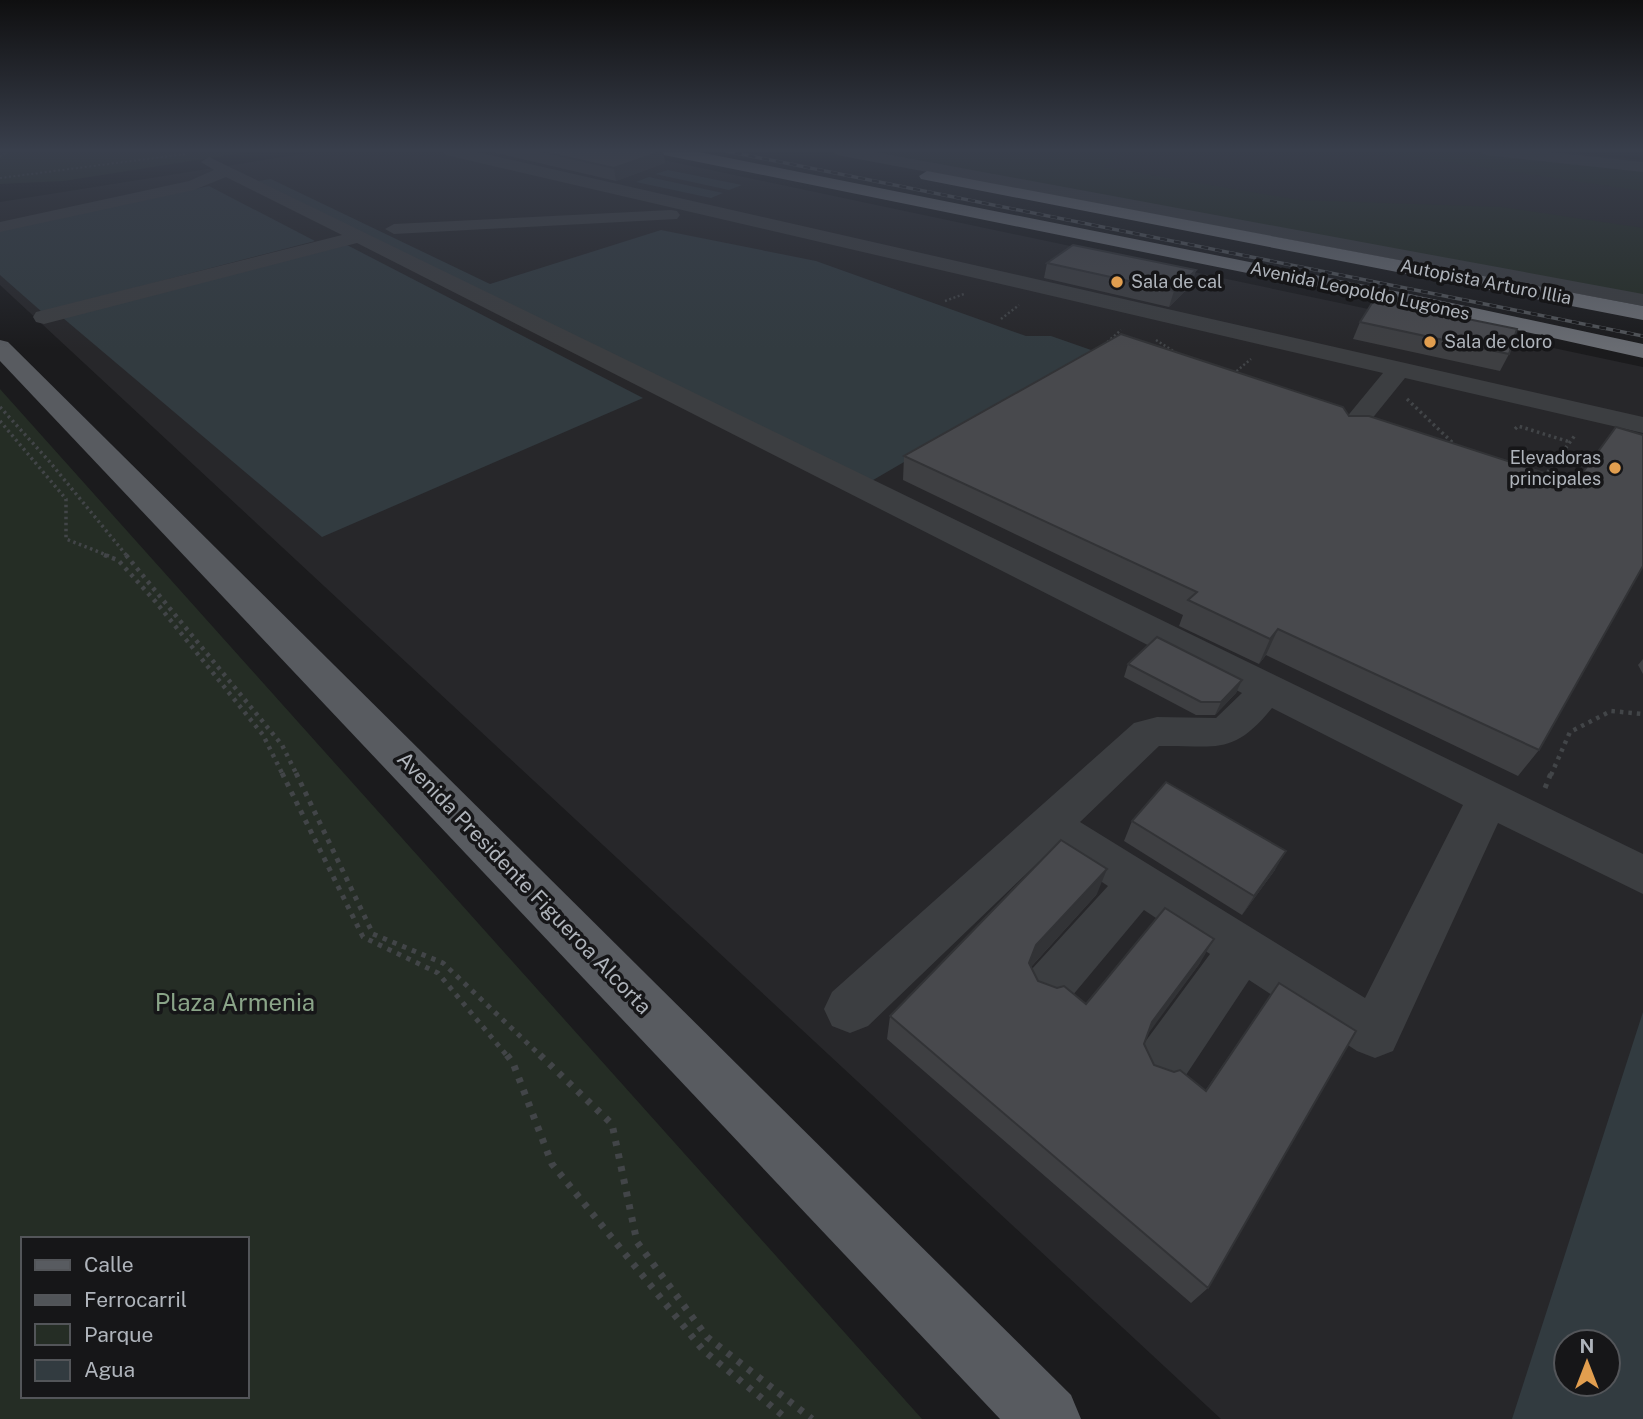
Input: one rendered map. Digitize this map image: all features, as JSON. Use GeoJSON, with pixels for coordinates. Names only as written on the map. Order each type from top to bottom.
{"type":"FeatureCollection","features":[{"type":"Feature","properties":{"kind":"highway","name":"Avenida Leopoldo Lugones"},"geometry":{"type":"LineString","coordinates":[[993,216],[1405,299],[1643,351]]}},
{"type":"Feature","properties":{"kind":"highway","name":"Autopista Arturo Illia"},"geometry":{"type":"LineString","coordinates":[[1151,216],[1643,313]]}},
{"type":"Feature","properties":{"kind":"main road","name":"Avenida Presidente Figueroa Alcorta"},"geometry":{"type":"LineString","coordinates":[[0,347],[1047,1419]]}},
{"type":"Feature","properties":{"kind":"lane"},"geometry":{"type":"LineString","coordinates":[[0,227],[50,216]]}},
{"type":"Feature","properties":{"kind":"lane"},"geometry":{"type":"LineString","coordinates":[[317,216],[1643,875]]}},
{"type":"Feature","properties":{"kind":"lane"},"geometry":{"type":"LineString","coordinates":[[394,229],[660,216]]}},
{"type":"Feature","properties":{"kind":"lane"},"geometry":{"type":"LineString","coordinates":[[729,216],[1143,310],[1394,375],[1591,412],[1643,425]]}},
{"type":"Feature","properties":{"kind":"lane"},"geometry":{"type":"LineString","coordinates":[[1179,216],[1643,300]]}},
{"type":"Feature","properties":{"kind":"lane"},"geometry":{"type":"LineString","coordinates":[[44,317],[358,237]]}},
{"type":"Feature","properties":{"kind":"lane"},"geometry":{"type":"LineString","coordinates":[[1349,430],[1394,375]]}},
{"type":"Feature","properties":{"kind":"lane"},"geometry":{"type":"LineString","coordinates":[[849,1009],[1148,733],[1161,730],[1217,733],[1229,729],[1268,689]]}},
{"type":"Feature","properties":{"kind":"lane"},"geometry":{"type":"LineString","coordinates":[[1051,825],[1375,1033],[1488,798]]}},
{"type":"Feature","properties":{"kind":"lane"},"geometry":{"type":"LineString","coordinates":[[1049,986],[1140,882]]}},
{"type":"Feature","properties":{"kind":"lane"},"geometry":{"type":"LineString","coordinates":[[1161,1065],[1242,948]]}},
{"type":"Feature","properties":{"kind":"path"},"geometry":{"type":"LineString","coordinates":[[1100,348],[1143,310]]}},
{"type":"Feature","properties":{"kind":"path"},"geometry":{"type":"LineString","coordinates":[[1394,375],[1457,447]]}},
{"type":"Feature","properties":{"kind":"path"},"geometry":{"type":"LineString","coordinates":[[0,407],[49,461],[282,745],[373,934],[443,962],[612,1124],[637,1242],[707,1337],[812,1419]]}},
{"type":"Feature","properties":{"kind":"path"},"geometry":{"type":"LineString","coordinates":[[1542,480],[1591,412]]}},
{"type":"Feature","properties":{"kind":"path"},"geometry":{"type":"LineString","coordinates":[[0,421],[66,499],[66,539],[118,559],[263,736],[363,937],[438,973],[513,1063],[552,1164],[703,1350],[787,1419]]}},
{"type":"Feature","properties":{"kind":"path"},"geometry":{"type":"LineString","coordinates":[[1515,429],[1518,426],[1570,442]]}},
{"type":"Feature","properties":{"kind":"path"},"geometry":{"type":"LineString","coordinates":[[1531,819],[1570,732],[1611,711],[1643,714]]}},
{"type":"Feature","properties":{"kind":"shaded area"},"geometry":{"type":"Polygon","coordinates":[[[0,216],[929,216],[1643,367],[1643,1419],[1221,1419],[0,285],[0,216]]]}},
{"type":"Feature","properties":{"kind":"shaded area"},"geometry":{"type":"Polygon","coordinates":[[[1171,216],[1643,216],[1643,305],[1171,216]]]}},
{"type":"Feature","properties":{"kind":"green space"},"geometry":{"type":"Polygon","coordinates":[[[1213,216],[1564,216],[1643,228],[1643,295],[1213,216]]]}},
{"type":"Feature","properties":{"kind":"green space","name":"Plaza Armenia"},"geometry":{"type":"Polygon","coordinates":[[[0,389],[922,1419],[0,1419],[0,389]]]}},
{"type":"Feature","properties":{"kind":"water"},"geometry":{"type":"Polygon","coordinates":[[[69,216],[267,216],[315,241],[42,312],[0,275],[0,231],[69,216]]]}},
{"type":"Feature","properties":{"kind":"water"},"geometry":{"type":"Polygon","coordinates":[[[329,216],[349,216],[490,284],[661,230],[816,261],[1026,336],[1051,336],[1094,351],[868,483],[329,216]]]}},
{"type":"Feature","properties":{"kind":"water"},"geometry":{"type":"Polygon","coordinates":[[[347,245],[643,398],[322,537],[63,318],[347,245]]]}},
{"type":"Feature","properties":{"kind":"water"},"geometry":{"type":"Polygon","coordinates":[[[1643,1012],[1643,1419],[1512,1419],[1643,1012]]]}},
{"type":"Feature","properties":{"kind":"building"},"geometry":{"type":"Polygon","coordinates":[[[1073,245],[1196,270],[1174,291],[1047,263],[1073,245]]]}},
{"type":"Feature","properties":{"kind":"building"},"geometry":{"type":"Polygon","coordinates":[[[1374,300],[1517,329],[1509,354],[1360,322],[1374,300]]]}},
{"type":"Feature","properties":{"kind":"building"},"geometry":{"type":"Polygon","coordinates":[[[1121,334],[1343,407],[1349,416],[1369,416],[1575,483],[1616,427],[1643,435],[1643,566],[1539,750],[1278,629],[1270,639],[1188,600],[1197,592],[904,456],[1121,334]]]}},
{"type":"Feature","properties":{"kind":"building"},"geometry":{"type":"Polygon","coordinates":[[[1157,637],[1242,680],[1221,702],[1201,702],[1128,664],[1157,637]]]}},
{"type":"Feature","properties":{"kind":"building"},"geometry":{"type":"Polygon","coordinates":[[[1166,782],[1286,851],[1254,896],[1132,821],[1166,782]]]}},
{"type":"Feature","properties":{"kind":"building"},"geometry":{"type":"Polygon","coordinates":[[[1061,840],[1107,869],[1036,945],[1029,963],[1038,981],[1057,988],[1064,986],[1086,1004],[1165,908],[1214,939],[1152,1022],[1144,1044],[1154,1065],[1174,1072],[1180,1070],[1206,1091],[1279,983],[1356,1031],[1208,1288],[890,1016],[1061,840]]]}},
{"type":"Feature","properties":{"kind":"railway"},"geometry":{"type":"LineString","coordinates":[[1049,216],[1643,336]]}},
{"type":"Feature","properties":{"kind":"place","name":"Sala de cal"},"geometry":{"type":"Point","coordinates":[1117,282]}},
{"type":"Feature","properties":{"kind":"place","name":"Sala de cloro"},"geometry":{"type":"Point","coordinates":[1430,342]}},
{"type":"Feature","properties":{"kind":"place","name":"Elevadoras principales"},"geometry":{"type":"Point","coordinates":[1615,468]}}]}
